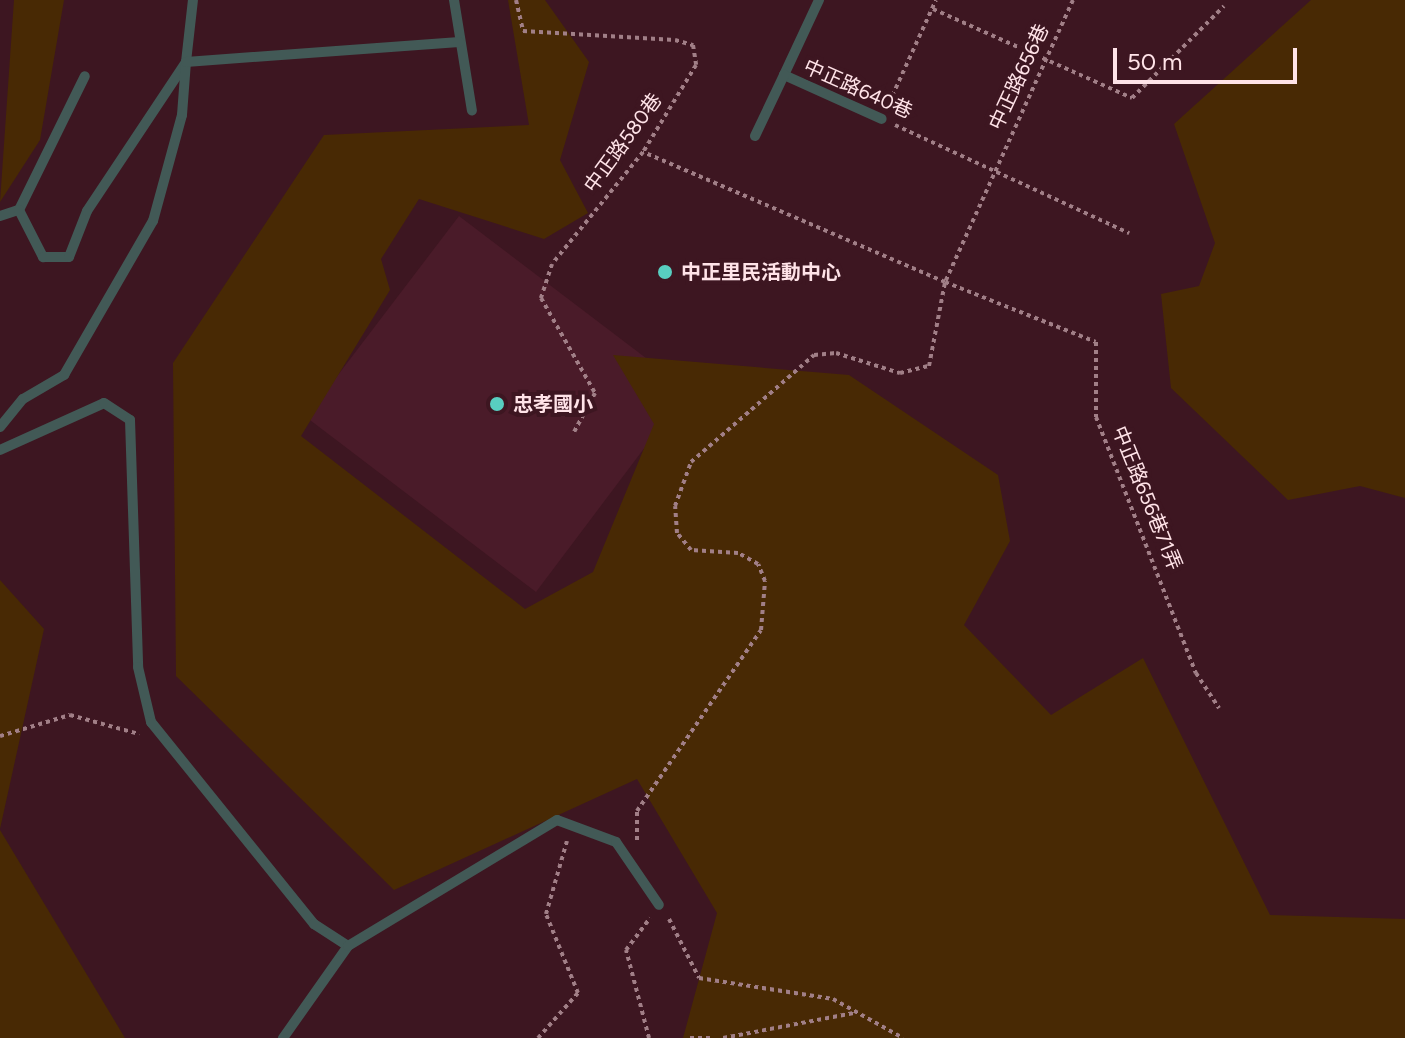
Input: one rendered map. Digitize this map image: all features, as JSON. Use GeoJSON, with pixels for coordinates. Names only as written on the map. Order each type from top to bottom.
{"type":"FeatureCollection","features":[{"type":"Feature","properties":{"kind":"lane"},"geometry":{"type":"LineString","coordinates":[[0,427],[23,399],[64,375],[153,221],[182,115],[193,0]]}},
{"type":"Feature","properties":{"kind":"lane"},"geometry":{"type":"LineString","coordinates":[[454,0],[472,111]]}},
{"type":"Feature","properties":{"kind":"lane","name":"中正路640巷"},"geometry":{"type":"LineString","coordinates":[[819,0],[784,75],[882,119]]}},
{"type":"Feature","properties":{"kind":"lane"},"geometry":{"type":"LineString","coordinates":[[186,62],[459,42]]}},
{"type":"Feature","properties":{"kind":"lane"},"geometry":{"type":"LineString","coordinates":[[19,210],[43,257],[69,257],[87,211],[186,62]]}},
{"type":"Feature","properties":{"kind":"lane"},"geometry":{"type":"LineString","coordinates":[[755,136],[784,75]]}},
{"type":"Feature","properties":{"kind":"lane"},"geometry":{"type":"LineString","coordinates":[[0,216],[19,210],[85,76]]}},
{"type":"Feature","properties":{"kind":"lane"},"geometry":{"type":"LineString","coordinates":[[0,450],[104,403],[130,420],[138,667],[151,722],[314,924],[348,946]]}},
{"type":"Feature","properties":{"kind":"lane"},"geometry":{"type":"LineString","coordinates":[[283,1038],[348,946],[557,820],[616,842],[659,905]]}},
{"type":"Feature","properties":{"kind":"path","name":"中正路580巷"},"geometry":{"type":"LineString","coordinates":[[516,0],[523,31],[562,38],[635,34],[693,45],[696,65],[643,152],[552,264],[541,298],[595,393],[574,432]]}},
{"type":"Feature","properties":{"kind":"path"},"geometry":{"type":"LineString","coordinates":[[882,119],[936,0]]}},
{"type":"Feature","properties":{"kind":"path","name":"中正路656巷"},"geometry":{"type":"LineString","coordinates":[[993,168],[1073,0]]}},
{"type":"Feature","properties":{"kind":"path"},"geometry":{"type":"LineString","coordinates":[[933,9],[1132,98],[1224,6]]}},
{"type":"Feature","properties":{"kind":"path","name":"中正路640巷"},"geometry":{"type":"LineString","coordinates":[[882,119],[993,168]]}},
{"type":"Feature","properties":{"kind":"path"},"geometry":{"type":"LineString","coordinates":[[643,152],[945,282]]}},
{"type":"Feature","properties":{"kind":"path"},"geometry":{"type":"LineString","coordinates":[[636,872],[637,811],[761,630],[765,581],[758,564],[738,553],[691,550],[677,533],[675,506],[691,462],[814,355],[836,353],[900,373],[929,366],[945,282],[993,168],[1129,233]]}},
{"type":"Feature","properties":{"kind":"path","name":"中正路656巷71弄"},"geometry":{"type":"LineString","coordinates":[[945,282],[1096,342],[1096,417],[1196,673],[1219,708]]}},
{"type":"Feature","properties":{"kind":"path"},"geometry":{"type":"LineString","coordinates":[[0,736],[70,715],[146,736]]}},
{"type":"Feature","properties":{"kind":"path"},"geometry":{"type":"LineString","coordinates":[[538,1038],[578,993],[546,914],[572,826]]}},
{"type":"Feature","properties":{"kind":"path"},"geometry":{"type":"LineString","coordinates":[[649,1038],[626,950],[659,905],[699,978],[833,999],[903,1038]]}},
{"type":"Feature","properties":{"kind":"path"},"geometry":{"type":"LineString","coordinates":[[723,1038],[857,1013]]}},
{"type":"Feature","properties":{"kind":"path"},"geometry":{"type":"LineString","coordinates":[[690,1038],[712,1038]]}},
{"type":"Feature","properties":{"kind":"shaded area"},"geometry":{"type":"Polygon","coordinates":[[[14,0],[64,0],[40,140],[0,202],[14,0]]]}},
{"type":"Feature","properties":{"kind":"shaded area"},"geometry":{"type":"Polygon","coordinates":[[[508,0],[545,0],[589,62],[560,160],[588,213],[544,239],[419,199],[381,259],[390,290],[301,436],[525,609],[593,572],[654,424],[613,355],[849,375],[998,475],[1010,541],[964,625],[1051,715],[1143,658],[1270,915],[1405,919],[1405,1038],[683,1038],[717,913],[637,779],[394,890],[176,676],[173,363],[324,135],[529,125],[508,0]]]}},
{"type":"Feature","properties":{"kind":"shaded area"},"geometry":{"type":"Polygon","coordinates":[[[1311,0],[1405,0],[1405,498],[1360,486],[1288,500],[1171,388],[1161,294],[1199,286],[1215,243],[1174,124],[1311,0]]]}},
{"type":"Feature","properties":{"kind":"shaded area","name":"忠孝國小"},"geometry":{"type":"Polygon","coordinates":[[[459,216],[688,390],[536,592],[306,417],[459,216]]]}},
{"type":"Feature","properties":{"kind":"shaded area"},"geometry":{"type":"Polygon","coordinates":[[[0,580],[44,629],[0,829],[0,580]]]}},
{"type":"Feature","properties":{"kind":"shaded area"},"geometry":{"type":"Polygon","coordinates":[[[0,830],[125,1038],[0,1038],[0,830]]]}},
{"type":"Feature","properties":{"kind":"place","name":"中正里民活動中心"},"geometry":{"type":"Point","coordinates":[665,272]}},
{"type":"Feature","properties":{"kind":"place","name":"忠孝國小"},"geometry":{"type":"Point","coordinates":[497,404]}}]}
